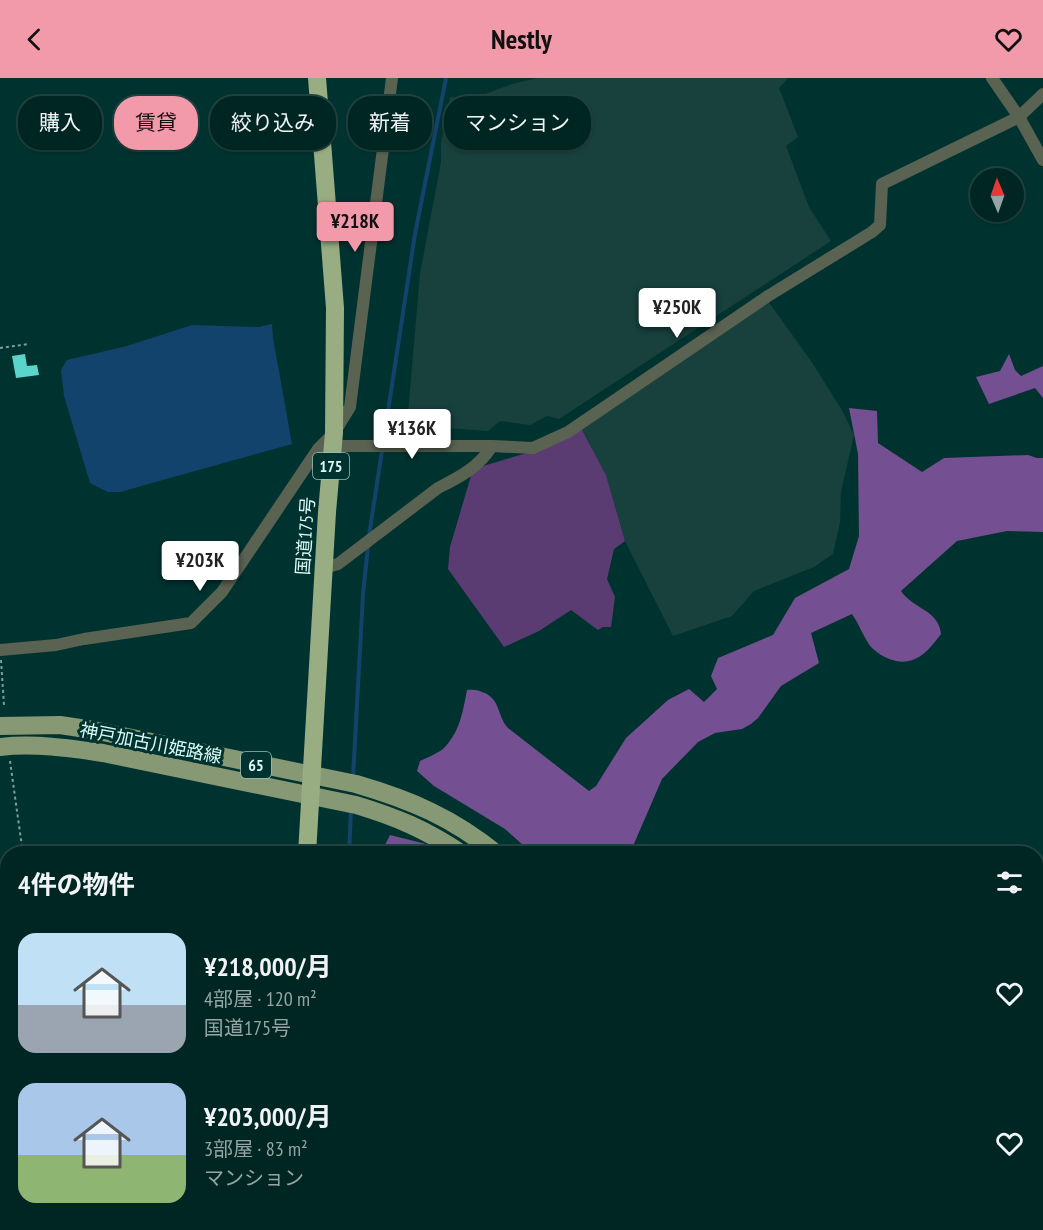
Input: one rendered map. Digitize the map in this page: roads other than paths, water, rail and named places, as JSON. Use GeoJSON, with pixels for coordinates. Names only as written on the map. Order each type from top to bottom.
{"type":"FeatureCollection","features":[{"type":"Feature","properties":{"kind":"highway","name":"国道175号"},"geometry":{"type":"LineString","coordinates":[[308,846],[334,439],[335,308],[317,78]]}},
{"type":"Feature","properties":{"kind":"main road","name":"神戸加古川姫路線"},"geometry":{"type":"LineString","coordinates":[[0,726],[23,724],[93,730],[356,784],[398,796],[459,825],[487,846]]}},
{"type":"Feature","properties":{"kind":"main road","name":"神戸加古川姫路線"},"geometry":{"type":"LineString","coordinates":[[5,754],[15,745],[63,747],[103,753],[356,805],[395,817],[427,831],[450,846]]}},
{"type":"Feature","properties":{"kind":"street"},"geometry":{"type":"LineString","coordinates":[[0,650],[56,645],[191,623],[222,592],[318,449],[334,439],[350,407],[356,373],[392,78]]}},
{"type":"Feature","properties":{"kind":"street"},"geometry":{"type":"LineString","coordinates":[[992,78],[1019,117],[1043,160]]}},
{"type":"Feature","properties":{"kind":"street"},"geometry":{"type":"LineString","coordinates":[[334,439],[533,448],[568,432],[768,296],[873,232],[880,225],[882,184],[1019,117],[1043,94]]}},
{"type":"Feature","properties":{"kind":"street"},"geometry":{"type":"LineString","coordinates":[[324,568],[338,564],[438,488],[456,480],[483,460],[492,446]]}},
{"type":"Feature","properties":{"kind":"water"},"geometry":{"type":"Polygon","coordinates":[[[272,324],[292,444],[120,492],[108,492],[90,483],[64,396],[61,370],[67,360],[127,346],[192,325],[259,327],[272,324]]]}},
{"type":"Feature","properties":{"kind":"waterway"},"geometry":{"type":"LineString","coordinates":[[369,536],[415,234],[446,78]]}},
{"type":"Feature","properties":{"kind":"waterway"},"geometry":{"type":"LineString","coordinates":[[353,778],[363,594],[368,546]]}},
{"type":"Feature","properties":{"kind":"waterway"},"geometry":{"type":"LineString","coordinates":[[349,846],[351,810]]}}]}
